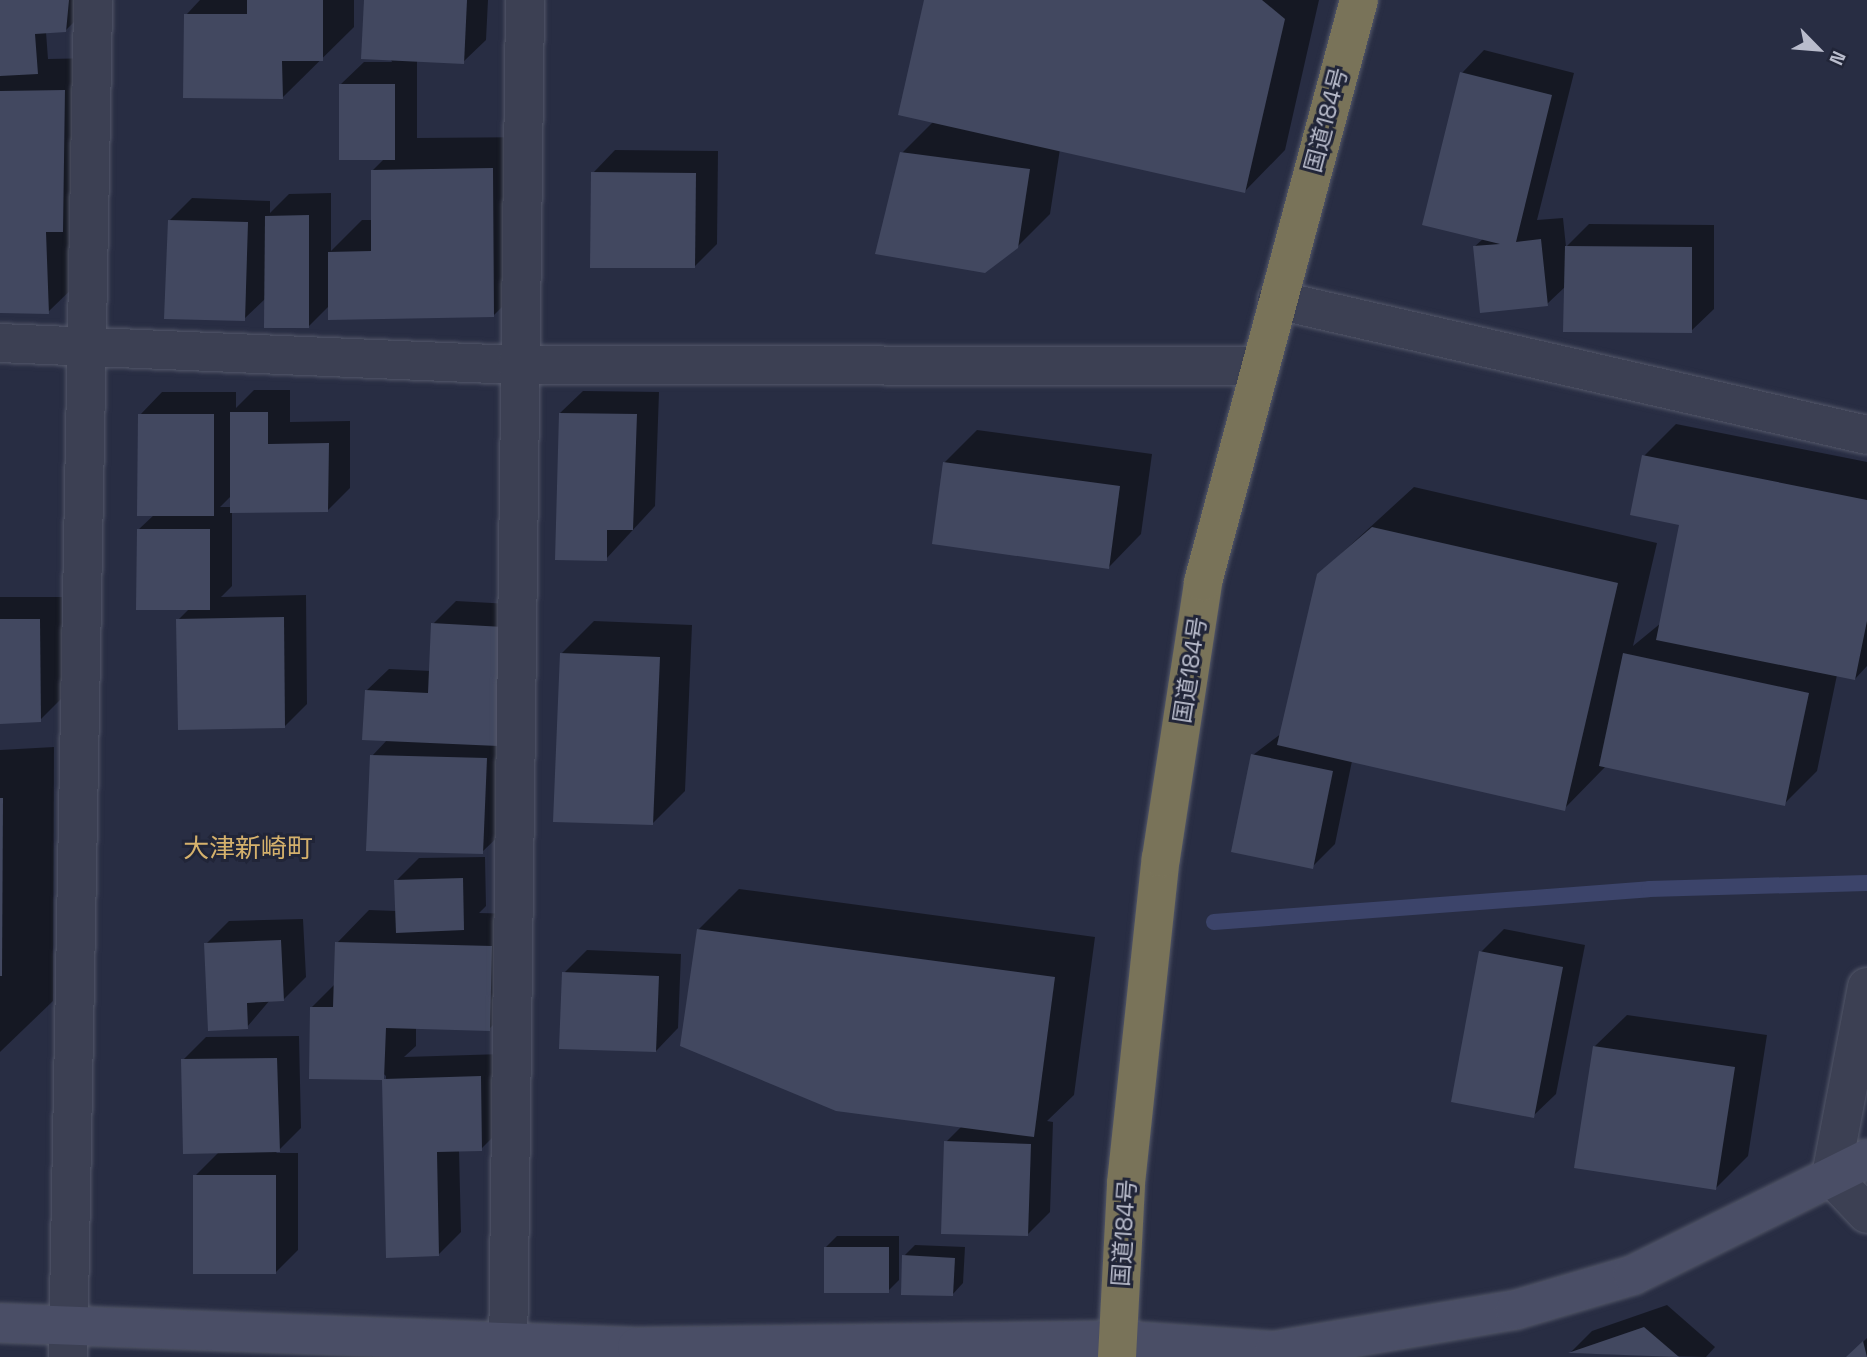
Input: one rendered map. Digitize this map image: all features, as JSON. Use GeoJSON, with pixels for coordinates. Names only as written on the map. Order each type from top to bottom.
{"type":"FeatureCollection","features":[{"type":"Feature","properties":{"kind":"highway","name":"国道184号"},"geometry":{"type":"LineString","coordinates":[[1117,1348],[1126,1183],[1161,858],[1203,582],[1359,0]]}},
{"type":"Feature","properties":{"kind":"street"},"geometry":{"type":"LineString","coordinates":[[68,1341],[93,0]]}},
{"type":"Feature","properties":{"kind":"street"},"geometry":{"type":"LineString","coordinates":[[508,1350],[517,365],[525,0]]}},
{"type":"Feature","properties":{"kind":"street"},"geometry":{"type":"LineString","coordinates":[[1277,300],[1867,435]]}},
{"type":"Feature","properties":{"kind":"street"},"geometry":{"type":"LineString","coordinates":[[0,343],[86,344],[517,365],[1259,366]]}},
{"type":"Feature","properties":{"kind":"street"},"geometry":{"type":"LineString","coordinates":[[1831,1176],[1867,987]]}},
{"type":"Feature","properties":{"kind":"street"},"geometry":{"type":"LineString","coordinates":[[0,1324],[68,1341],[508,1350],[637,1347],[1274,1351],[1515,1310],[1633,1275],[1867,1159]]}},
{"type":"Feature","properties":{"kind":"street"},"geometry":{"type":"LineString","coordinates":[[1831,1176],[1867,1214]]}},
{"type":"Feature","properties":{"kind":"building"},"geometry":{"type":"Polygon","coordinates":[[[0,0],[69,0],[66,32],[35,34],[38,74],[0,76],[0,0]]]}},
{"type":"Feature","properties":{"kind":"building"},"geometry":{"type":"Polygon","coordinates":[[[247,0],[323,0],[323,61],[282,61],[283,99],[183,98],[184,14],[247,14],[247,0]]]}},
{"type":"Feature","properties":{"kind":"building"},"geometry":{"type":"Polygon","coordinates":[[[364,0],[467,0],[464,64],[361,59],[364,0]]]}},
{"type":"Feature","properties":{"kind":"building"},"geometry":{"type":"Polygon","coordinates":[[[924,0],[1262,0],[1285,19],[1245,193],[898,115],[924,0]]]}},
{"type":"Feature","properties":{"kind":"building"},"geometry":{"type":"Polygon","coordinates":[[[1460,72],[1552,95],[1516,242],[1541,239],[1548,306],[1480,313],[1473,246],[1500,244],[1422,225],[1460,72]]]}},
{"type":"Feature","properties":{"kind":"building"},"geometry":{"type":"Polygon","coordinates":[[[339,84],[395,84],[395,160],[339,160],[339,84]]]}},
{"type":"Feature","properties":{"kind":"building"},"geometry":{"type":"Polygon","coordinates":[[[65,90],[63,232],[46,232],[49,314],[0,313],[0,91],[65,90]]]}},
{"type":"Feature","properties":{"kind":"building"},"geometry":{"type":"Polygon","coordinates":[[[900,152],[1030,169],[1018,248],[985,273],[875,254],[900,152]]]}},
{"type":"Feature","properties":{"kind":"building"},"geometry":{"type":"Polygon","coordinates":[[[493,168],[494,317],[328,320],[328,252],[371,251],[371,170],[493,168]]]}},
{"type":"Feature","properties":{"kind":"building"},"geometry":{"type":"Polygon","coordinates":[[[591,172],[696,173],[695,268],[590,268],[591,172]]]}},
{"type":"Feature","properties":{"kind":"building"},"geometry":{"type":"Polygon","coordinates":[[[309,215],[309,328],[264,328],[265,216],[309,215]]]}},
{"type":"Feature","properties":{"kind":"building"},"geometry":{"type":"Polygon","coordinates":[[[168,220],[248,222],[245,321],[164,319],[168,220]]]}},
{"type":"Feature","properties":{"kind":"building"},"geometry":{"type":"Polygon","coordinates":[[[1565,246],[1692,247],[1692,333],[1563,332],[1565,246]]]}},
{"type":"Feature","properties":{"kind":"building"},"geometry":{"type":"Polygon","coordinates":[[[230,412],[268,412],[268,444],[329,443],[328,512],[230,513],[230,412]]]}},
{"type":"Feature","properties":{"kind":"building"},"geometry":{"type":"Polygon","coordinates":[[[559,413],[637,414],[633,530],[607,530],[607,561],[555,560],[559,413]]]}},
{"type":"Feature","properties":{"kind":"building"},"geometry":{"type":"Polygon","coordinates":[[[138,414],[214,414],[214,516],[137,516],[138,414]]]}},
{"type":"Feature","properties":{"kind":"building"},"geometry":{"type":"Polygon","coordinates":[[[1642,455],[1867,500],[1867,621],[1855,680],[1656,640],[1679,525],[1630,515],[1642,455]]]}},
{"type":"Feature","properties":{"kind":"building"},"geometry":{"type":"Polygon","coordinates":[[[943,462],[1120,486],[1109,569],[932,544],[943,462]]]}},
{"type":"Feature","properties":{"kind":"building"},"geometry":{"type":"Polygon","coordinates":[[[1372,527],[1618,583],[1565,811],[1277,745],[1317,574],[1372,527]]]}},
{"type":"Feature","properties":{"kind":"building"},"geometry":{"type":"Polygon","coordinates":[[[137,529],[210,529],[210,610],[136,610],[137,529]]]}},
{"type":"Feature","properties":{"kind":"building"},"geometry":{"type":"Polygon","coordinates":[[[284,617],[285,728],[178,730],[176,619],[284,617]]]}},
{"type":"Feature","properties":{"kind":"building"},"geometry":{"type":"Polygon","coordinates":[[[0,619],[40,619],[41,722],[0,724],[0,619]]]}},
{"type":"Feature","properties":{"kind":"building"},"geometry":{"type":"Polygon","coordinates":[[[431,623],[504,627],[498,746],[362,740],[365,690],[428,693],[431,623]]]}},
{"type":"Feature","properties":{"kind":"building"},"geometry":{"type":"Polygon","coordinates":[[[560,653],[660,657],[653,825],[553,822],[560,653]]]}},
{"type":"Feature","properties":{"kind":"building"},"geometry":{"type":"Polygon","coordinates":[[[1623,653],[1809,693],[1785,806],[1599,766],[1623,653]]]}},
{"type":"Feature","properties":{"kind":"building"},"geometry":{"type":"Polygon","coordinates":[[[1251,754],[1333,771],[1313,869],[1231,852],[1251,754]]]}},
{"type":"Feature","properties":{"kind":"building"},"geometry":{"type":"Polygon","coordinates":[[[370,755],[487,758],[483,854],[366,851],[370,755]]]}},
{"type":"Feature","properties":{"kind":"building"},"geometry":{"type":"Polygon","coordinates":[[[0,798],[3,798],[2,976],[0,976],[0,798]]]}},
{"type":"Feature","properties":{"kind":"building"},"geometry":{"type":"Polygon","coordinates":[[[463,878],[464,930],[396,933],[394,880],[463,878]]]}},
{"type":"Feature","properties":{"kind":"building"},"geometry":{"type":"Polygon","coordinates":[[[697,929],[1055,977],[1034,1137],[836,1111],[680,1046],[697,929]]]}},
{"type":"Feature","properties":{"kind":"building"},"geometry":{"type":"Polygon","coordinates":[[[281,940],[284,1001],[247,1003],[248,1029],[208,1031],[204,943],[281,940]]]}},
{"type":"Feature","properties":{"kind":"building"},"geometry":{"type":"Polygon","coordinates":[[[335,942],[492,946],[490,1031],[386,1028],[384,1079],[481,1076],[482,1151],[437,1152],[439,1256],[386,1258],[382,1080],[309,1079],[310,1007],[333,1007],[335,942]]]}},
{"type":"Feature","properties":{"kind":"building"},"geometry":{"type":"Polygon","coordinates":[[[1479,951],[1563,967],[1534,1118],[1451,1102],[1479,951]]]}},
{"type":"Feature","properties":{"kind":"building"},"geometry":{"type":"Polygon","coordinates":[[[562,972],[659,976],[656,1052],[559,1049],[562,972]]]}},
{"type":"Feature","properties":{"kind":"building"},"geometry":{"type":"Polygon","coordinates":[[[1593,1046],[1735,1067],[1716,1190],[1574,1168],[1593,1046]]]}},
{"type":"Feature","properties":{"kind":"building"},"geometry":{"type":"Polygon","coordinates":[[[277,1058],[280,1152],[183,1154],[181,1059],[277,1058]]]}},
{"type":"Feature","properties":{"kind":"building"},"geometry":{"type":"Polygon","coordinates":[[[944,1141],[1031,1144],[1028,1236],[941,1234],[944,1141]]]}},
{"type":"Feature","properties":{"kind":"building"},"geometry":{"type":"Polygon","coordinates":[[[193,1175],[276,1175],[276,1274],[193,1274],[193,1175]]]}},
{"type":"Feature","properties":{"kind":"building"},"geometry":{"type":"Polygon","coordinates":[[[824,1247],[889,1247],[889,1293],[824,1293],[824,1247]]]}},
{"type":"Feature","properties":{"kind":"building"},"geometry":{"type":"Polygon","coordinates":[[[902,1255],[955,1258],[953,1296],[901,1295],[902,1255]]]}},
{"type":"Feature","properties":{"kind":"building"},"geometry":{"type":"Polygon","coordinates":[[[1644,1327],[1679,1357],[1568,1353],[1644,1327]]]}},
{"type":"Feature","properties":{"kind":"building"},"geometry":{"type":"Polygon","coordinates":[[[1863,1341],[1867,1357],[1846,1357],[1863,1341]]]}},
{"type":"Feature","properties":{"kind":"waterway"},"geometry":{"type":"LineString","coordinates":[[1214,922],[1649,889],[1867,883]]}},
{"type":"Feature","properties":{"kind":"district","name":"大津新崎町"},"geometry":{"type":"Point","coordinates":[248,849]}}]}
